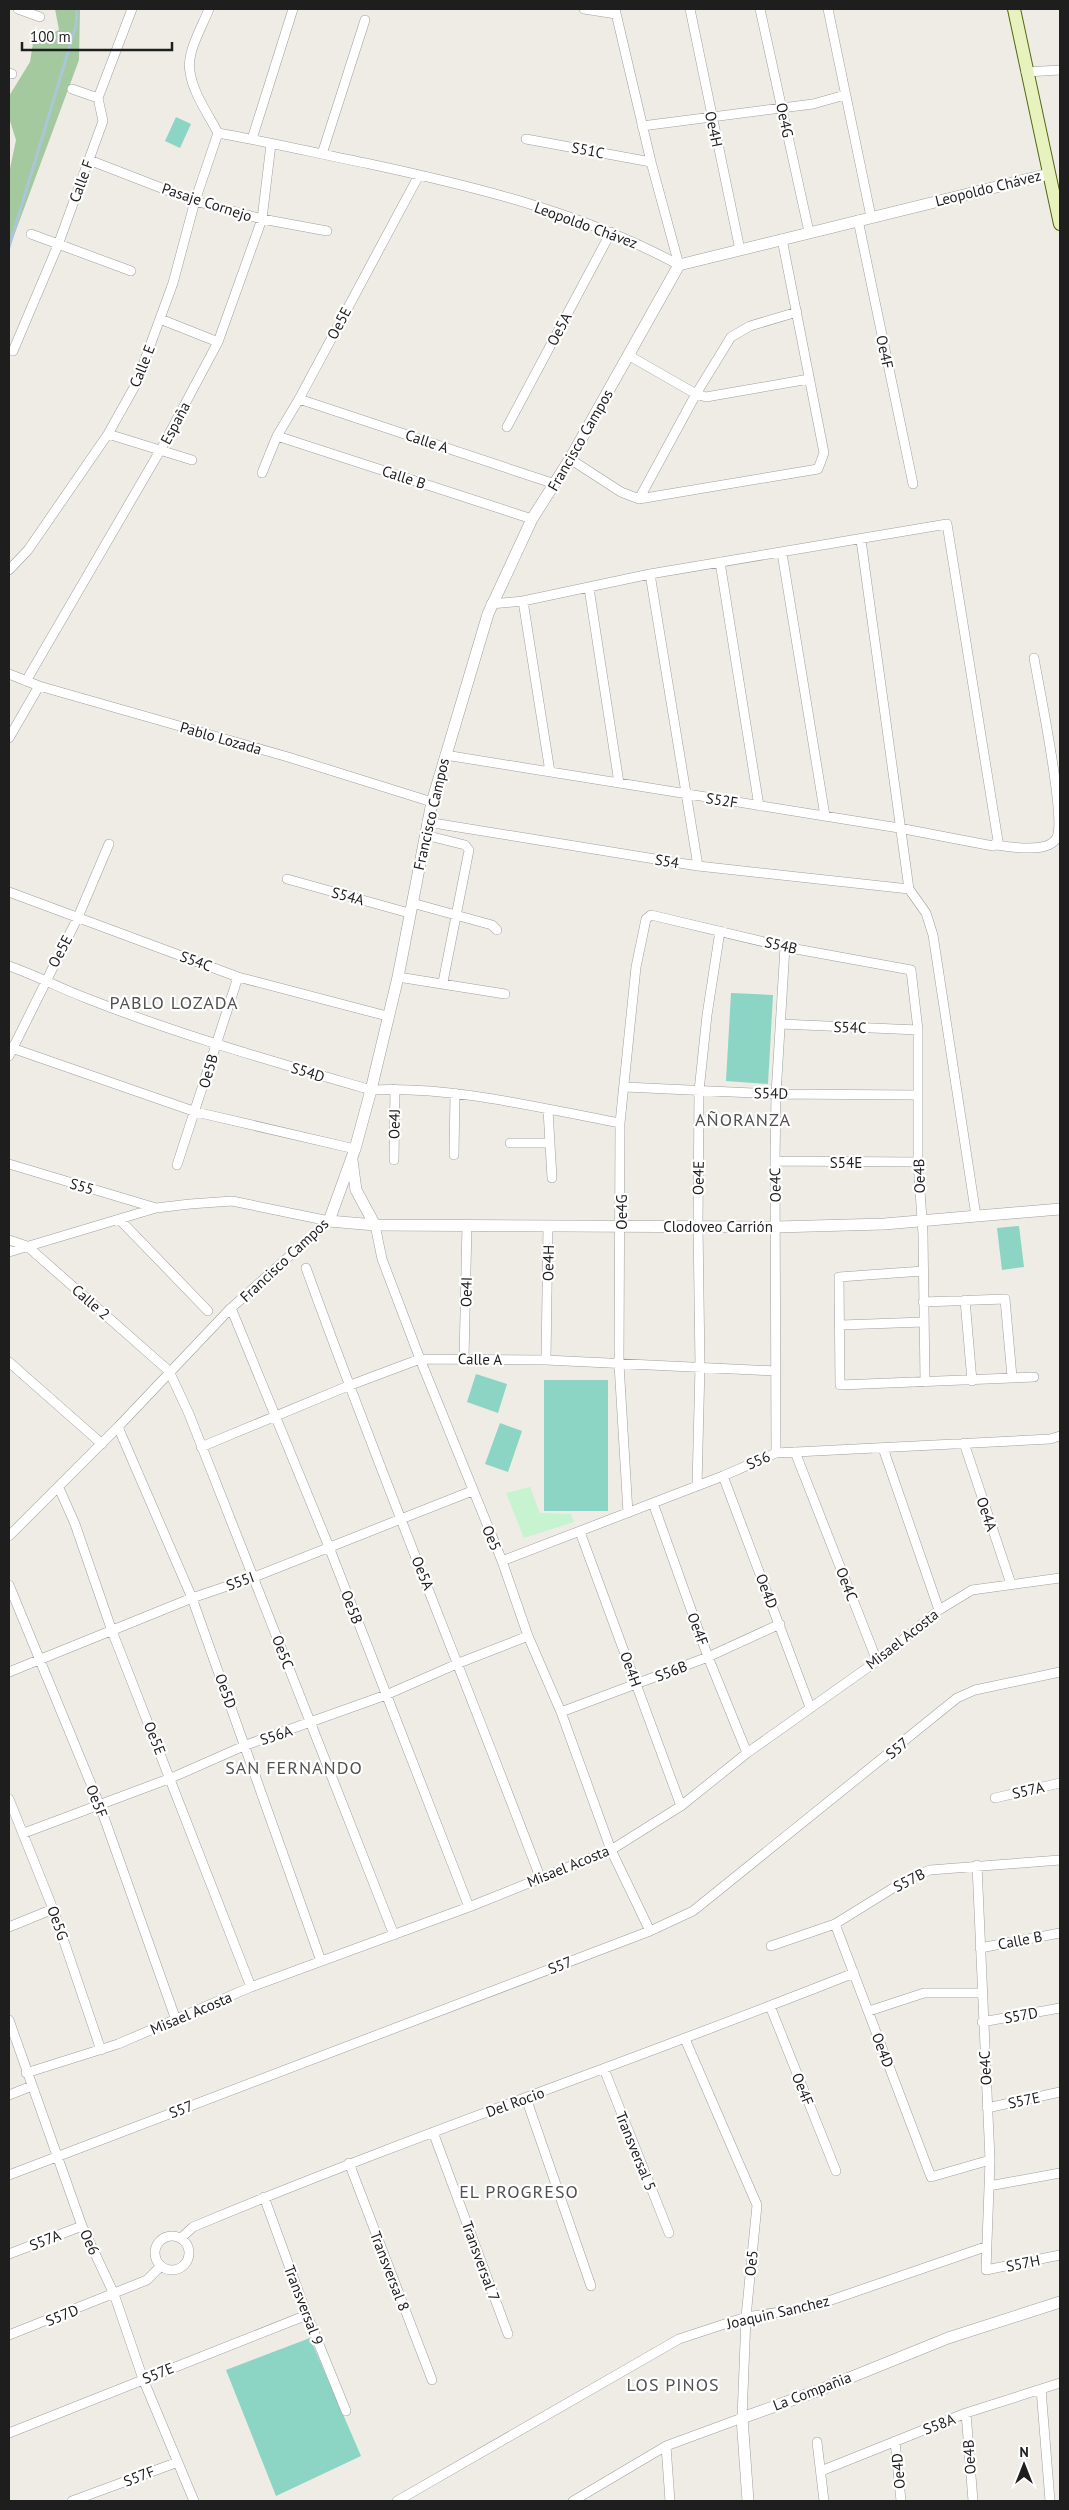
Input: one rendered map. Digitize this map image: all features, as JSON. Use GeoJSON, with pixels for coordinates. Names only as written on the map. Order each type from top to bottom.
{"type":"FeatureCollection","features":[{"type":"Feature","properties":{"kind":"main road"},"geometry":{"type":"LineString","coordinates":[[1014,9],[1060,224]]}},
{"type":"Feature","properties":{"kind":"street"},"geometry":{"type":"LineString","coordinates":[[18,9],[40,17]]}},
{"type":"Feature","properties":{"kind":"street"},"geometry":{"type":"LineString","coordinates":[[72,89],[98,98],[132,9]]}},
{"type":"Feature","properties":{"kind":"street"},"geometry":{"type":"LineString","coordinates":[[209,9],[193,51],[190,72],[199,97],[218,133]]}},
{"type":"Feature","properties":{"kind":"street"},"geometry":{"type":"LineString","coordinates":[[252,139],[293,9]]}},
{"type":"Feature","properties":{"kind":"street"},"geometry":{"type":"LineString","coordinates":[[584,9],[616,11],[642,126],[679,265]]}},
{"type":"Feature","properties":{"kind":"street","name":"Oe4H"},"geometry":{"type":"LineString","coordinates":[[690,9],[740,250]]}},
{"type":"Feature","properties":{"kind":"street","name":"Oe4G"},"geometry":{"type":"LineString","coordinates":[[760,9],[809,232]]}},
{"type":"Feature","properties":{"kind":"street"},"geometry":{"type":"LineString","coordinates":[[828,9],[871,216]]}},
{"type":"Feature","properties":{"kind":"street"},"geometry":{"type":"LineString","coordinates":[[322,154],[365,20]]}},
{"type":"Feature","properties":{"kind":"street"},"geometry":{"type":"LineString","coordinates":[[1026,72],[1060,70]]}},
{"type":"Feature","properties":{"kind":"street"},"geometry":{"type":"LineString","coordinates":[[642,126],[813,104],[845,95]]}},
{"type":"Feature","properties":{"kind":"street","name":"Calle F"},"geometry":{"type":"LineString","coordinates":[[13,351],[58,245],[104,118],[98,98]]}},
{"type":"Feature","properties":{"kind":"street","name":"Leopoldo Chávez"},"geometry":{"type":"LineString","coordinates":[[218,133],[419,175],[566,214],[640,244],[679,265],[871,216],[1049,174]]}},
{"type":"Feature","properties":{"kind":"street","name":"Calle E"},"geometry":{"type":"LineString","coordinates":[[9,570],[28,550],[108,434],[136,384],[173,283],[195,201],[218,133]]}},
{"type":"Feature","properties":{"kind":"street","name":"S51C"},"geometry":{"type":"LineString","coordinates":[[526,139],[651,162]]}},
{"type":"Feature","properties":{"kind":"street","name":"España"},"geometry":{"type":"LineString","coordinates":[[26,681],[161,448],[218,342],[262,219],[272,144]]}},
{"type":"Feature","properties":{"kind":"street","name":"Pasaje Cornejo"},"geometry":{"type":"LineString","coordinates":[[89,160],[195,201],[262,219],[327,231]]}},
{"type":"Feature","properties":{"kind":"street","name":"Oe5E"},"geometry":{"type":"LineString","coordinates":[[262,472],[277,436],[299,399],[419,175]]}},
{"type":"Feature","properties":{"kind":"street","name":"Oe4F"},"geometry":{"type":"LineString","coordinates":[[858,220],[913,484]]}},
{"type":"Feature","properties":{"kind":"street","name":"Oe5A"},"geometry":{"type":"LineString","coordinates":[[507,427],[611,232]]}},
{"type":"Feature","properties":{"kind":"street"},"geometry":{"type":"LineString","coordinates":[[31,234],[132,271]]}},
{"type":"Feature","properties":{"kind":"street"},"geometry":{"type":"LineString","coordinates":[[570,459],[621,492],[639,499],[721,487],[818,469],[824,453],[782,239]]}},
{"type":"Feature","properties":{"kind":"street","name":"Francisco Campos"},"geometry":{"type":"LineString","coordinates":[[9,1536],[102,1444],[169,1371],[231,1308],[329,1221],[353,1154],[371,1090],[387,1016],[398,977],[432,802],[491,604],[532,519],[570,459],[679,265]]}},
{"type":"Feature","properties":{"kind":"street"},"geometry":{"type":"LineString","coordinates":[[639,499],[696,394],[731,337],[750,326],[797,312]]}},
{"type":"Feature","properties":{"kind":"street"},"geometry":{"type":"LineString","coordinates":[[160,319],[218,342]]}},
{"type":"Feature","properties":{"kind":"street"},"geometry":{"type":"LineString","coordinates":[[628,355],[696,394],[706,397],[809,379]]}},
{"type":"Feature","properties":{"kind":"street","name":"Calle A"},"geometry":{"type":"LineString","coordinates":[[299,399],[555,484]]}},
{"type":"Feature","properties":{"kind":"street"},"geometry":{"type":"LineString","coordinates":[[108,434],[161,448],[192,460]]}},
{"type":"Feature","properties":{"kind":"street","name":"Calle B"},"geometry":{"type":"LineString","coordinates":[[277,436],[532,519]]}},
{"type":"Feature","properties":{"kind":"street"},"geometry":{"type":"LineString","coordinates":[[491,604],[523,601],[650,574],[861,540],[945,523],[949,526],[997,843]]}},
{"type":"Feature","properties":{"kind":"street"},"geometry":{"type":"LineString","coordinates":[[861,540],[899,828],[909,889],[926,913],[933,935],[976,1216]]}},
{"type":"Feature","properties":{"kind":"street"},"geometry":{"type":"LineString","coordinates":[[782,552],[825,816]]}},
{"type":"Feature","properties":{"kind":"street"},"geometry":{"type":"LineString","coordinates":[[720,562],[760,806]]}},
{"type":"Feature","properties":{"kind":"street"},"geometry":{"type":"LineString","coordinates":[[650,574],[698,866]]}},
{"type":"Feature","properties":{"kind":"street"},"geometry":{"type":"LineString","coordinates":[[589,588],[620,783]]}},
{"type":"Feature","properties":{"kind":"street"},"geometry":{"type":"LineString","coordinates":[[523,601],[550,772]]}},
{"type":"Feature","properties":{"kind":"street","name":"S52F"},"geometry":{"type":"LineString","coordinates":[[445,755],[899,828],[1039,848],[1051,844],[1057,837],[1058,805],[1034,658]]}},
{"type":"Feature","properties":{"kind":"street","name":"Pablo Lozada"},"geometry":{"type":"LineString","coordinates":[[9,674],[39,686],[288,757],[432,802]]}},
{"type":"Feature","properties":{"kind":"street"},"geometry":{"type":"LineString","coordinates":[[9,738],[39,686]]}},
{"type":"Feature","properties":{"kind":"street","name":"S54"},"geometry":{"type":"LineString","coordinates":[[428,822],[698,866],[909,889]]}},
{"type":"Feature","properties":{"kind":"street"},"geometry":{"type":"LineString","coordinates":[[425,835],[465,845],[470,850],[443,982]]}},
{"type":"Feature","properties":{"kind":"street","name":"Oe5E"},"geometry":{"type":"LineString","coordinates":[[10,1051],[78,917],[109,844]]}},
{"type":"Feature","properties":{"kind":"street","name":"S54A"},"geometry":{"type":"LineString","coordinates":[[287,879],[456,917],[492,926],[497,930]]}},
{"type":"Feature","properties":{"kind":"street","name":"S54C"},"geometry":{"type":"LineString","coordinates":[[9,892],[238,977],[387,1016]]}},
{"type":"Feature","properties":{"kind":"street","name":"Oe4G"},"geometry":{"type":"LineString","coordinates":[[628,1513],[620,1364],[622,1226],[620,1123],[636,966],[646,918],[651,915]]}},
{"type":"Feature","properties":{"kind":"street","name":"S54B"},"geometry":{"type":"LineString","coordinates":[[651,915],[785,947],[912,970]]}},
{"type":"Feature","properties":{"kind":"street","name":"Oe4E"},"geometry":{"type":"LineString","coordinates":[[697,1486],[700,1366],[699,1091],[707,1015],[720,931]]}},
{"type":"Feature","properties":{"kind":"street","name":"Oe4C"},"geometry":{"type":"LineString","coordinates":[[776,1453],[776,1094],[785,947]]}},
{"type":"Feature","properties":{"kind":"street","name":"S54D"},"geometry":{"type":"LineString","coordinates":[[9,966],[45,979],[85,997],[216,1044],[371,1090],[395,1089],[455,1093],[620,1123]]}},
{"type":"Feature","properties":{"kind":"street","name":"Oe4B"},"geometry":{"type":"LineString","coordinates":[[912,970],[918,1030],[918,1162],[925,1382]]}},
{"type":"Feature","properties":{"kind":"street","name":"Oe5B"},"geometry":{"type":"LineString","coordinates":[[177,1165],[196,1112],[238,977]]}},
{"type":"Feature","properties":{"kind":"street"},"geometry":{"type":"LineString","coordinates":[[398,977],[443,982],[505,994]]}},
{"type":"Feature","properties":{"kind":"street","name":"S54C"},"geometry":{"type":"LineString","coordinates":[[781,1024],[918,1030]]}},
{"type":"Feature","properties":{"kind":"street"},"geometry":{"type":"LineString","coordinates":[[10,1051],[196,1112],[353,1154],[356,1190],[375,1225]]}},
{"type":"Feature","properties":{"kind":"street","name":"S54D"},"geometry":{"type":"LineString","coordinates":[[625,1087],[776,1094],[918,1095]]}},
{"type":"Feature","properties":{"kind":"street","name":"Oe4J"},"geometry":{"type":"LineString","coordinates":[[394,1160],[395,1089]]}},
{"type":"Feature","properties":{"kind":"street"},"geometry":{"type":"LineString","coordinates":[[454,1155],[455,1093]]}},
{"type":"Feature","properties":{"kind":"street"},"geometry":{"type":"LineString","coordinates":[[548,1110],[552,1178]]}},
{"type":"Feature","properties":{"kind":"street"},"geometry":{"type":"LineString","coordinates":[[510,1143],[550,1143]]}},
{"type":"Feature","properties":{"kind":"street","name":"S54E"},"geometry":{"type":"LineString","coordinates":[[775,1162],[918,1162]]}},
{"type":"Feature","properties":{"kind":"street","name":"S55"},"geometry":{"type":"LineString","coordinates":[[9,1164],[156,1208]]}},
{"type":"Feature","properties":{"kind":"street"},"geometry":{"type":"LineString","coordinates":[[9,1252],[156,1208],[232,1201],[329,1221]]}},
{"type":"Feature","properties":{"kind":"street","name":"Clodoveo Carrión"},"geometry":{"type":"LineString","coordinates":[[329,1221],[375,1225],[698,1225],[776,1227],[921,1221],[1060,1209]]}},
{"type":"Feature","properties":{"kind":"street"},"geometry":{"type":"LineString","coordinates":[[119,1219],[208,1311]]}},
{"type":"Feature","properties":{"kind":"street","name":"Oe5"},"geometry":{"type":"LineString","coordinates":[[375,1225],[382,1259],[472,1491],[502,1561],[528,1636],[560,1712],[611,1850],[650,1930]]}},
{"type":"Feature","properties":{"kind":"street","name":"Oe4I"},"geometry":{"type":"LineString","coordinates":[[464,1359],[467,1225]]}},
{"type":"Feature","properties":{"kind":"street","name":"Oe4H"},"geometry":{"type":"LineString","coordinates":[[546,1360],[548,1226]]}},
{"type":"Feature","properties":{"kind":"street","name":"Calle 2"},"geometry":{"type":"LineString","coordinates":[[9,1240],[27,1246],[169,1371]]}},
{"type":"Feature","properties":{"kind":"street","name":"Oe5A"},"geometry":{"type":"LineString","coordinates":[[306,1268],[348,1386],[459,1663],[540,1877]]}},
{"type":"Feature","properties":{"kind":"street"},"geometry":{"type":"LineString","coordinates":[[923,1272],[841,1275],[840,1385],[1034,1377]]}},
{"type":"Feature","properties":{"kind":"street"},"geometry":{"type":"LineString","coordinates":[[923,1302],[1005,1299],[1012,1378]]}},
{"type":"Feature","properties":{"kind":"street"},"geometry":{"type":"LineString","coordinates":[[965,1300],[972,1381]]}},
{"type":"Feature","properties":{"kind":"street","name":"Oe5B"},"geometry":{"type":"LineString","coordinates":[[231,1308],[274,1417],[329,1547],[469,1906]]}},
{"type":"Feature","properties":{"kind":"street"},"geometry":{"type":"LineString","coordinates":[[841,1325],[924,1322]]}},
{"type":"Feature","properties":{"kind":"street","name":"Calle A"},"geometry":{"type":"LineString","coordinates":[[201,1447],[348,1386],[420,1359],[546,1360],[775,1371]]}},
{"type":"Feature","properties":{"kind":"street"},"geometry":{"type":"LineString","coordinates":[[9,1362],[102,1444]]}},
{"type":"Feature","properties":{"kind":"street","name":"Oe5C"},"geometry":{"type":"LineString","coordinates":[[169,1371],[254,1577],[394,1935]]}},
{"type":"Feature","properties":{"kind":"street","name":"Oe5D"},"geometry":{"type":"LineString","coordinates":[[118,1427],[192,1598],[246,1745],[321,1961]]}},
{"type":"Feature","properties":{"kind":"street","name":"S56"},"geometry":{"type":"LineString","coordinates":[[502,1561],[723,1476],[776,1453],[1050,1439],[1060,1436]]}},
{"type":"Feature","properties":{"kind":"street","name":"Oe4A"},"geometry":{"type":"LineString","coordinates":[[964,1443],[1011,1584]]}},
{"type":"Feature","properties":{"kind":"street"},"geometry":{"type":"LineString","coordinates":[[882,1448],[939,1610]]}},
{"type":"Feature","properties":{"kind":"street","name":"Oe4C"},"geometry":{"type":"LineString","coordinates":[[795,1452],[876,1661]]}},
{"type":"Feature","properties":{"kind":"street","name":"Oe4D"},"geometry":{"type":"LineString","coordinates":[[723,1476],[810,1707]]}},
{"type":"Feature","properties":{"kind":"street","name":"Oe5E"},"geometry":{"type":"LineString","coordinates":[[59,1488],[75,1524],[112,1631],[251,1987]]}},
{"type":"Feature","properties":{"kind":"street","name":"S55I"},"geometry":{"type":"LineString","coordinates":[[9,1672],[192,1598],[254,1577],[472,1491]]}},
{"type":"Feature","properties":{"kind":"street","name":"Oe4F"},"geometry":{"type":"LineString","coordinates":[[653,1503],[708,1657],[747,1753]]}},
{"type":"Feature","properties":{"kind":"street","name":"Oe4H"},"geometry":{"type":"LineString","coordinates":[[580,1532],[681,1806]]}},
{"type":"Feature","properties":{"kind":"street","name":"Misael Acosta"},"geometry":{"type":"LineString","coordinates":[[26,2073],[101,2050],[251,1987],[394,1935],[611,1850],[681,1806],[747,1753],[876,1661],[939,1610],[972,1590],[1060,1578]]}},
{"type":"Feature","properties":{"kind":"street","name":"Oe5F"},"geometry":{"type":"LineString","coordinates":[[9,1585],[100,1806],[176,2020]]}},
{"type":"Feature","properties":{"kind":"street","name":"S56B"},"geometry":{"type":"LineString","coordinates":[[560,1712],[708,1657],[780,1624]]}},
{"type":"Feature","properties":{"kind":"street","name":"S56A"},"geometry":{"type":"LineString","coordinates":[[24,1833],[171,1778],[246,1745],[386,1695],[459,1663],[528,1636]]}},
{"type":"Feature","properties":{"kind":"street","name":"S57"},"geometry":{"type":"LineString","coordinates":[[9,2175],[650,1930],[693,1911],[958,1698],[975,1690],[1060,1672]]}},
{"type":"Feature","properties":{"kind":"street","name":"S57A"},"geometry":{"type":"LineString","coordinates":[[995,1798],[1060,1783]]}},
{"type":"Feature","properties":{"kind":"street","name":"Oe5G"},"geometry":{"type":"LineString","coordinates":[[9,1799],[53,1909],[101,2050]]}},
{"type":"Feature","properties":{"kind":"street","name":"S57B"},"geometry":{"type":"LineString","coordinates":[[771,1946],[835,1924],[906,1880],[930,1870],[1060,1860]]}},
{"type":"Feature","properties":{"kind":"street","name":"Oe4C"},"geometry":{"type":"LineString","coordinates":[[977,1865],[982,2022],[990,2160],[985,2247],[986,2270]]}},
{"type":"Feature","properties":{"kind":"street"},"geometry":{"type":"LineString","coordinates":[[9,1927],[53,1909]]}},
{"type":"Feature","properties":{"kind":"street","name":"Oe4D"},"geometry":{"type":"LineString","coordinates":[[835,1924],[931,2177],[990,2160]]}},
{"type":"Feature","properties":{"kind":"street","name":"Calle B"},"geometry":{"type":"LineString","coordinates":[[980,1948],[1060,1933]]}},
{"type":"Feature","properties":{"kind":"street","name":"Del Rocio"},"geometry":{"type":"LineString","coordinates":[[181,2238],[193,2227],[349,2163],[685,2039],[854,1973]]}},
{"type":"Feature","properties":{"kind":"street"},"geometry":{"type":"LineString","coordinates":[[869,2011],[924,1993],[981,1993]]}},
{"type":"Feature","properties":{"kind":"street","name":"Oe4F"},"geometry":{"type":"LineString","coordinates":[[770,2006],[836,2171]]}},
{"type":"Feature","properties":{"kind":"street","name":"S57D"},"geometry":{"type":"LineString","coordinates":[[982,2022],[1060,2008]]}},
{"type":"Feature","properties":{"kind":"street","name":"Oe6"},"geometry":{"type":"LineString","coordinates":[[9,2020],[26,2073],[58,2156],[82,2226],[114,2294],[144,2379],[178,2462]]}},
{"type":"Feature","properties":{"kind":"street","name":"Oe5"},"geometry":{"type":"LineString","coordinates":[[685,2039],[757,2205],[746,2317],[742,2418],[748,2501]]}},
{"type":"Feature","properties":{"kind":"street","name":"Transversal 5"},"geometry":{"type":"LineString","coordinates":[[604,2069],[669,2234]]}},
{"type":"Feature","properties":{"kind":"street"},"geometry":{"type":"LineString","coordinates":[[9,2095],[32,2086]]}},
{"type":"Feature","properties":{"kind":"street","name":"S57E"},"geometry":{"type":"LineString","coordinates":[[987,2108],[1060,2092]]}},
{"type":"Feature","properties":{"kind":"street"},"geometry":{"type":"LineString","coordinates":[[526,2098],[591,2286]]}},
{"type":"Feature","properties":{"kind":"street","name":"Transversal 7"},"geometry":{"type":"LineString","coordinates":[[433,2132],[508,2334]]}},
{"type":"Feature","properties":{"kind":"street","name":"Transversal 8"},"geometry":{"type":"LineString","coordinates":[[349,2163],[432,2380]]}},
{"type":"Feature","properties":{"kind":"street"},"geometry":{"type":"LineString","coordinates":[[989,2186],[1060,2173]]}},
{"type":"Feature","properties":{"kind":"street","name":"Transversal 9"},"geometry":{"type":"LineString","coordinates":[[264,2197],[307,2315],[346,2411]]}},
{"type":"Feature","properties":{"kind":"street","name":"S57A"},"geometry":{"type":"LineString","coordinates":[[9,2254],[82,2226]]}},
{"type":"Feature","properties":{"kind":"street"},"geometry":{"type":"LineString","coordinates":[[166,2237],[181,2238],[189,2248],[187,2262],[175,2271],[167,2271],[160,2267],[156,2262],[155,2247],[166,2237]]}},
{"type":"Feature","properties":{"kind":"street","name":"Joaquin Sanchez"},"geometry":{"type":"LineString","coordinates":[[397,2501],[679,2339],[746,2317],[808,2308],[985,2247]]}},
{"type":"Feature","properties":{"kind":"street","name":"S57H"},"geometry":{"type":"LineString","coordinates":[[986,2270],[1060,2256]]}},
{"type":"Feature","properties":{"kind":"street"},"geometry":{"type":"LineString","coordinates":[[114,2294],[148,2280],[160,2267]]}},
{"type":"Feature","properties":{"kind":"street","name":"S57D"},"geometry":{"type":"LineString","coordinates":[[9,2336],[114,2294]]}},
{"type":"Feature","properties":{"kind":"street","name":"La Compañia"},"geometry":{"type":"LineString","coordinates":[[573,2501],[666,2446],[817,2391],[948,2338],[1060,2302]]}},
{"type":"Feature","properties":{"kind":"street","name":"S57E"},"geometry":{"type":"LineString","coordinates":[[9,2433],[307,2315]]}},
{"type":"Feature","properties":{"kind":"street","name":"S58A"},"geometry":{"type":"LineString","coordinates":[[821,2471],[966,2413],[1060,2383]]}},
{"type":"Feature","properties":{"kind":"street"},"geometry":{"type":"LineString","coordinates":[[1041,2389],[1050,2501]]}},
{"type":"Feature","properties":{"kind":"street","name":"Oe4B"},"geometry":{"type":"LineString","coordinates":[[966,2413],[973,2501]]}},
{"type":"Feature","properties":{"kind":"street","name":"Oe4D"},"geometry":{"type":"LineString","coordinates":[[895,2441],[901,2501]]}},
{"type":"Feature","properties":{"kind":"street"},"geometry":{"type":"LineString","coordinates":[[817,2442],[824,2501]]}},
{"type":"Feature","properties":{"kind":"street"},"geometry":{"type":"LineString","coordinates":[[666,2446],[670,2501]]}},
{"type":"Feature","properties":{"kind":"street"},"geometry":{"type":"LineString","coordinates":[[178,2462],[194,2501]]}},
{"type":"Feature","properties":{"kind":"street","name":"S57F"},"geometry":{"type":"LineString","coordinates":[[72,2501],[178,2462]]}},
{"type":"Feature","properties":{"kind":"green space"},"geometry":{"type":"Polygon","coordinates":[[[55,9],[80,9],[79,60],[9,249],[9,173],[16,140],[9,118],[9,96],[30,62],[33,43],[59,30],[55,9]]]}},
{"type":"Feature","properties":{"kind":"green space"},"geometry":{"type":"Polygon","coordinates":[[[530,1487],[540,1513],[571,1514],[574,1522],[524,1538],[506,1493],[530,1487]]]}},
{"type":"Feature","properties":{"kind":"shaded area"},"geometry":{"type":"Polygon","coordinates":[[[176,117],[191,124],[180,148],[165,141],[176,117]]]}},
{"type":"Feature","properties":{"kind":"shaded area"},"geometry":{"type":"Polygon","coordinates":[[[731,993],[773,995],[768,1084],[726,1081],[731,993]]]}},
{"type":"Feature","properties":{"kind":"shaded area"},"geometry":{"type":"Polygon","coordinates":[[[1019,1226],[1024,1267],[1002,1270],[997,1228],[1019,1226]]]}},
{"type":"Feature","properties":{"kind":"shaded area"},"geometry":{"type":"Polygon","coordinates":[[[476,1374],[507,1384],[498,1413],[467,1402],[476,1374]]]}},
{"type":"Feature","properties":{"kind":"shaded area"},"geometry":{"type":"Polygon","coordinates":[[[544,1380],[608,1380],[608,1511],[544,1511],[544,1380]]]}},
{"type":"Feature","properties":{"kind":"shaded area"},"geometry":{"type":"Polygon","coordinates":[[[500,1423],[522,1431],[508,1472],[485,1464],[500,1423]]]}},
{"type":"Feature","properties":{"kind":"shaded area"},"geometry":{"type":"Polygon","coordinates":[[[310,2338],[361,2456],[276,2496],[226,2370],[310,2338]]]}},
{"type":"Feature","properties":{"kind":"waterway"},"geometry":{"type":"LineString","coordinates":[[9,247],[76,26],[77,9]]}},
{"type":"Feature","properties":{"kind":"district","name":"PABLO LOZADA"},"geometry":{"type":"Point","coordinates":[174,1002]}},
{"type":"Feature","properties":{"kind":"district","name":"AÑORANZA"},"geometry":{"type":"Point","coordinates":[743,1119]}},
{"type":"Feature","properties":{"kind":"district","name":"SAN FERNANDO"},"geometry":{"type":"Point","coordinates":[294,1767]}},
{"type":"Feature","properties":{"kind":"district","name":"EL PROGRESO"},"geometry":{"type":"Point","coordinates":[519,2191]}},
{"type":"Feature","properties":{"kind":"district","name":"LOS PINOS"},"geometry":{"type":"Point","coordinates":[673,2384]}}]}
